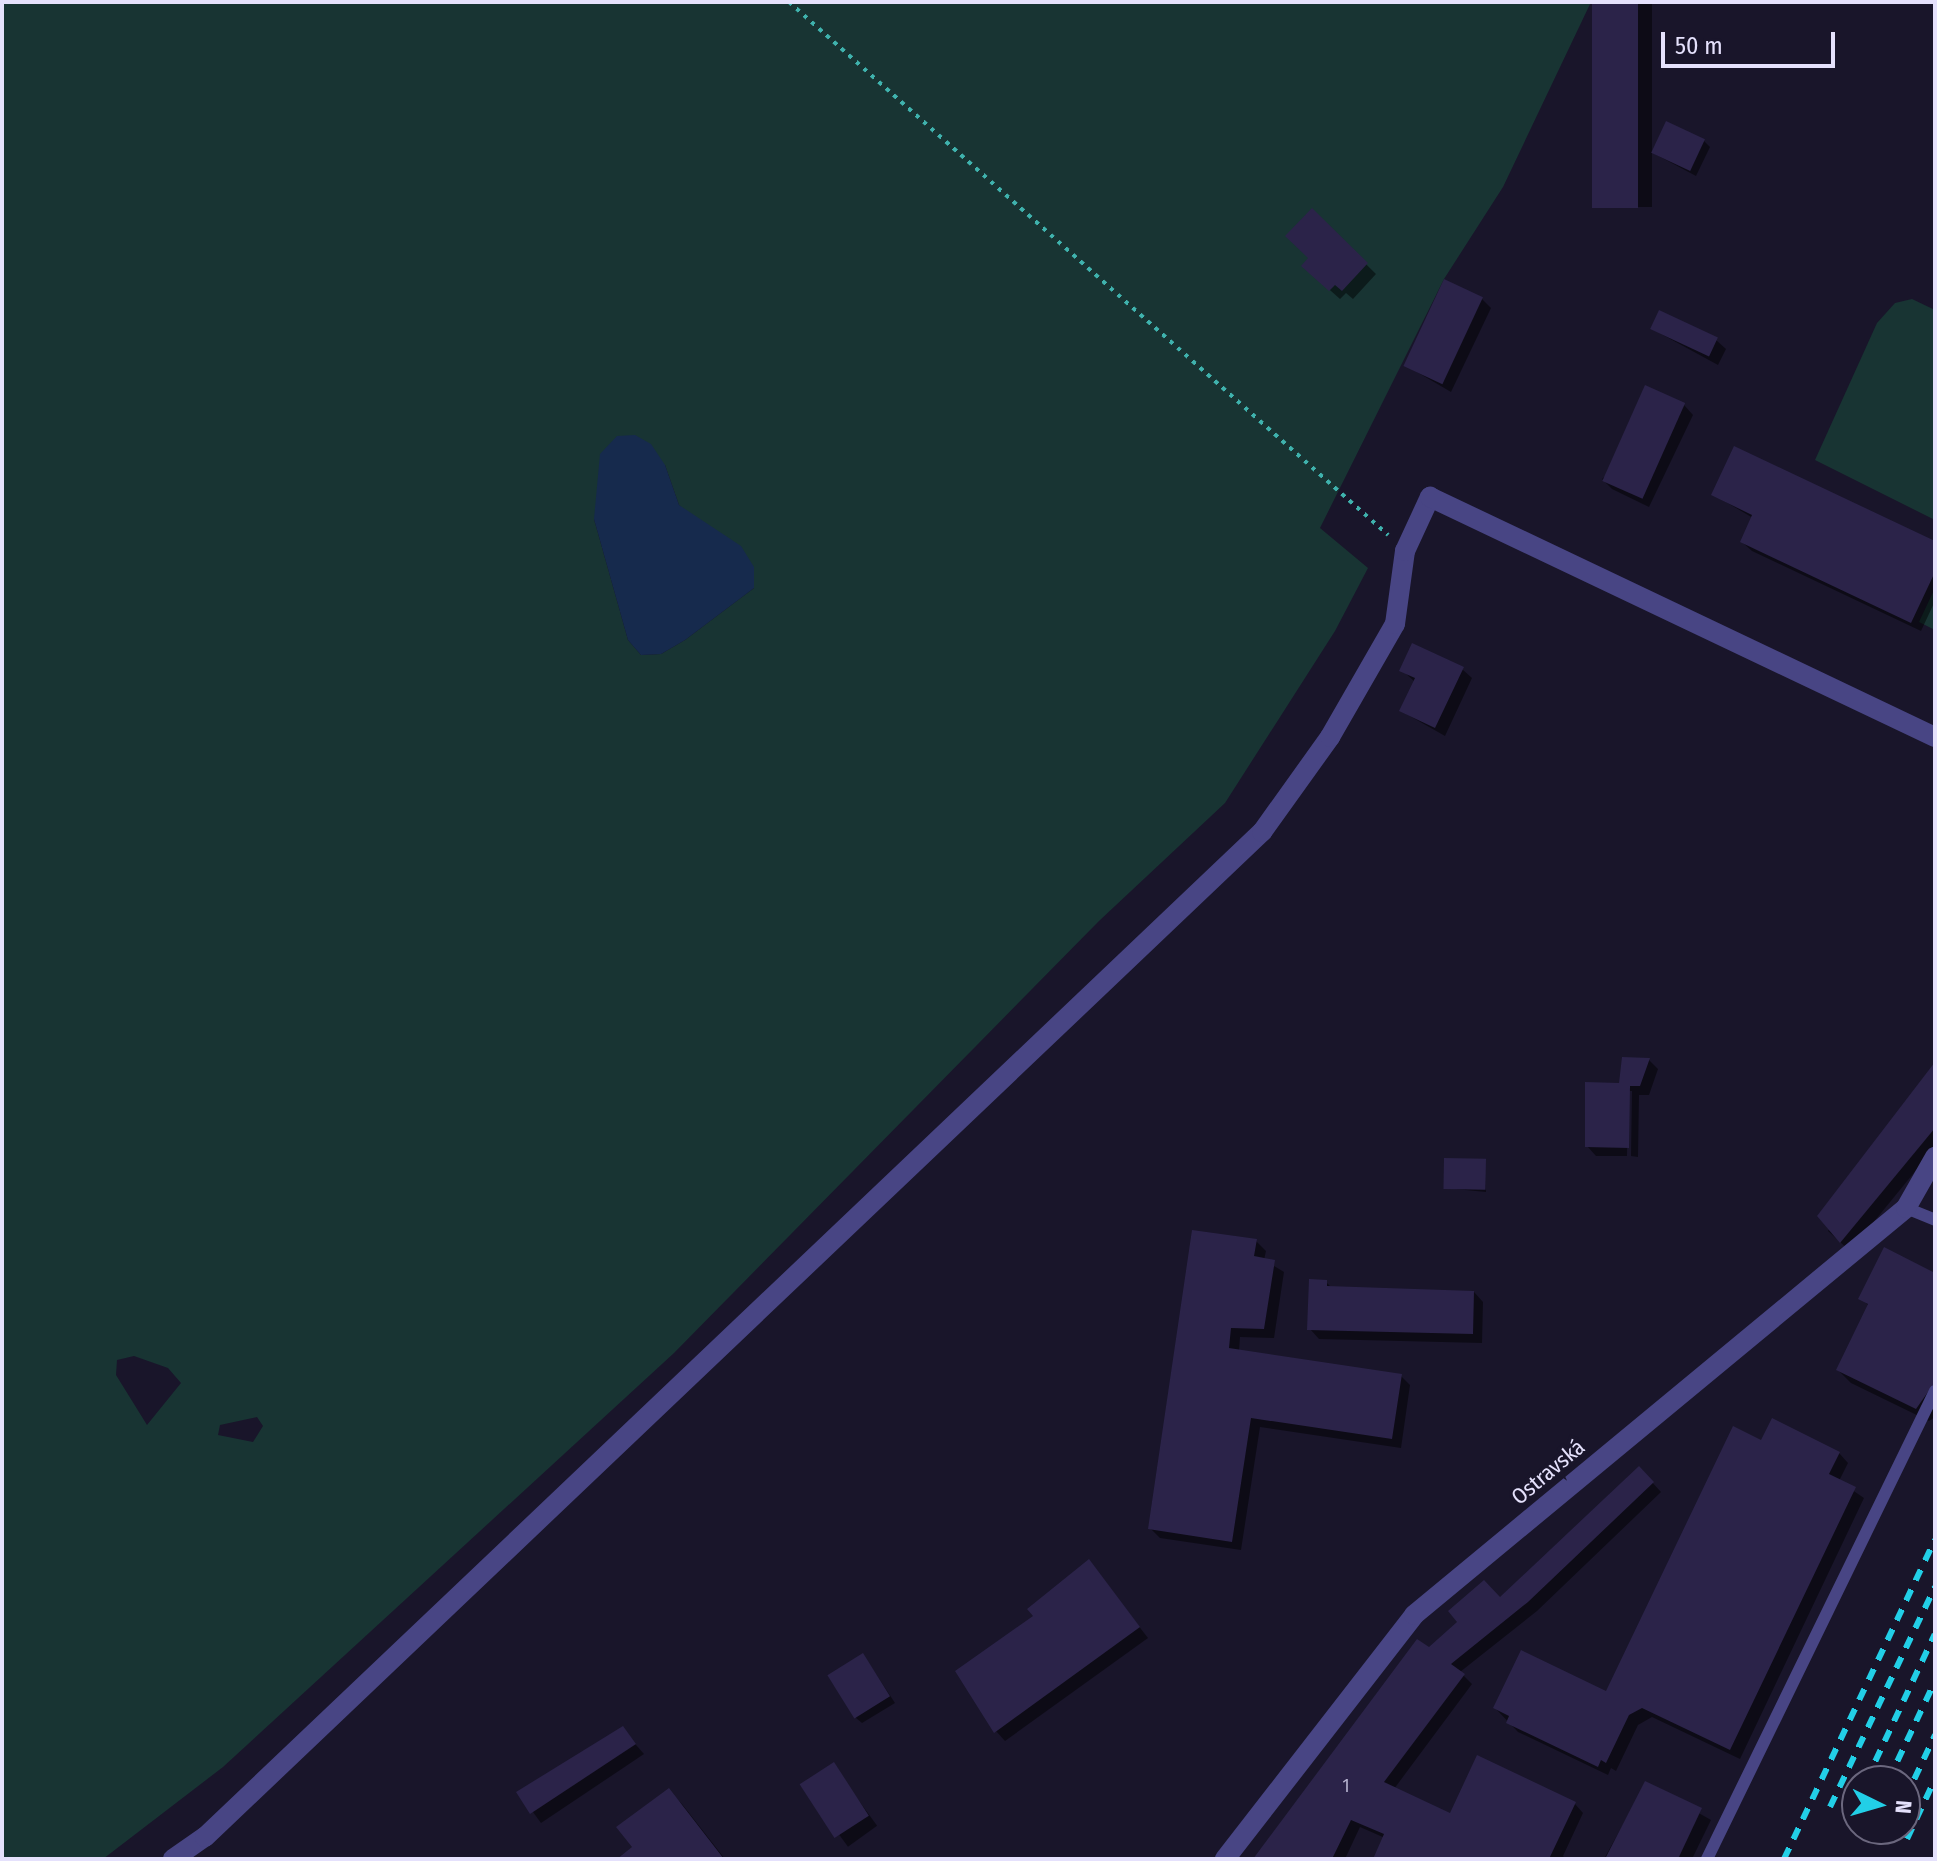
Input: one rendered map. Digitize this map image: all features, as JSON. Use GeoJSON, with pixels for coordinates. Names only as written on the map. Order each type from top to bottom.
{"type":"FeatureCollection","features":[{"type":"Feature","properties":{"kind":"street"},"geometry":{"type":"LineString","coordinates":[[173,1859],[274,1771],[1262,832],[1330,737],[1395,624],[1405,551],[1430,497],[1935,737]]}},
{"type":"Feature","properties":{"kind":"street","name":"Ostravská"},"geometry":{"type":"LineString","coordinates":[[1225,1859],[1414,1615],[1906,1208],[1935,1157]]}},
{"type":"Feature","properties":{"kind":"lane"},"geometry":{"type":"LineString","coordinates":[[1906,1208],[1935,1220]]}},
{"type":"Feature","properties":{"kind":"lane"},"geometry":{"type":"LineString","coordinates":[[1707,1859],[1935,1391]]}},
{"type":"Feature","properties":{"kind":"path"},"geometry":{"type":"LineString","coordinates":[[789,2],[1405,551]]}},
{"type":"Feature","properties":{"kind":"green space"},"geometry":{"type":"Polygon","coordinates":[[[2,2],[1591,2],[1503,187],[1444,279],[1320,528],[1368,568],[1335,631],[1225,803],[1099,921],[674,1353],[223,1767],[103,1859],[2,1859],[2,2]],[[665,465],[594,519],[628,640],[641,655],[661,654],[685,640],[754,588],[679,505],[665,465]],[[134,1356],[117,1360],[116,1375],[147,1425],[181,1383],[168,1368],[134,1356]],[[257,1417],[220,1425],[218,1435],[253,1442],[263,1426],[257,1417]]]}},
{"type":"Feature","properties":{"kind":"green space"},"geometry":{"type":"Polygon","coordinates":[[[1912,299],[1935,310],[1935,520],[1815,460],[1877,323],[1895,303],[1912,299]]]}},
{"type":"Feature","properties":{"kind":"green space"},"geometry":{"type":"Polygon","coordinates":[[[1935,588],[1935,630],[1919,622],[1935,588]]]}},
{"type":"Feature","properties":{"kind":"water"},"geometry":{"type":"Polygon","coordinates":[[[635,435],[651,444],[665,465],[679,505],[741,546],[754,567],[754,588],[685,640],[661,654],[641,655],[628,640],[594,519],[600,454],[617,436],[635,435]]]}},
{"type":"Feature","properties":{"kind":"building"},"geometry":{"type":"Polygon","coordinates":[[[1592,2],[1638,2],[1638,208],[1592,208],[1592,2]]]}},
{"type":"Feature","properties":{"kind":"building"},"geometry":{"type":"Polygon","coordinates":[[[1666,121],[1705,139],[1690,171],[1651,153],[1666,121]]]}},
{"type":"Feature","properties":{"kind":"building"},"geometry":{"type":"Polygon","coordinates":[[[1312,208],[1368,263],[1342,291],[1335,285],[1329,291],[1301,266],[1308,258],[1285,236],[1312,208]]]}},
{"type":"Feature","properties":{"kind":"building"},"geometry":{"type":"Polygon","coordinates":[[[1444,279],[1483,297],[1442,384],[1403,366],[1444,279]]]}},
{"type":"Feature","properties":{"kind":"building"},"geometry":{"type":"Polygon","coordinates":[[[1659,310],[1718,337],[1709,357],[1650,329],[1659,310]]]}},
{"type":"Feature","properties":{"kind":"building"},"geometry":{"type":"Polygon","coordinates":[[[1645,385],[1685,403],[1642,499],[1602,481],[1645,385]]]}},
{"type":"Feature","properties":{"kind":"building"},"geometry":{"type":"Polygon","coordinates":[[[1734,446],[1935,541],[1935,572],[1911,623],[1740,542],[1752,515],[1711,495],[1734,446]]]}},
{"type":"Feature","properties":{"kind":"building"},"geometry":{"type":"Polygon","coordinates":[[[1412,643],[1464,667],[1435,728],[1399,711],[1415,678],[1399,671],[1412,643]]]}},
{"type":"Feature","properties":{"kind":"building"},"geometry":{"type":"Polygon","coordinates":[[[1622,1057],[1650,1058],[1640,1086],[1630,1086],[1629,1148],[1585,1147],[1585,1082],[1619,1083],[1622,1057]]]}},
{"type":"Feature","properties":{"kind":"building"},"geometry":{"type":"Polygon","coordinates":[[[1935,1062],[1935,1128],[1840,1243],[1817,1216],[1935,1062]]]}},
{"type":"Feature","properties":{"kind":"building"},"geometry":{"type":"Polygon","coordinates":[[[1444,1158],[1486,1159],[1485,1190],[1443,1189],[1444,1158]]]}},
{"type":"Feature","properties":{"kind":"building"},"geometry":{"type":"Polygon","coordinates":[[[1192,1230],[1257,1239],[1254,1256],[1275,1260],[1264,1329],[1231,1328],[1229,1348],[1402,1374],[1392,1439],[1251,1418],[1232,1542],[1148,1529],[1192,1230]]]}},
{"type":"Feature","properties":{"kind":"building"},"geometry":{"type":"Polygon","coordinates":[[[1884,1247],[1935,1273],[1935,1382],[1916,1409],[1836,1370],[1868,1304],[1858,1299],[1884,1247]]]}},
{"type":"Feature","properties":{"kind":"building"},"geometry":{"type":"Polygon","coordinates":[[[1309,1279],[1327,1280],[1327,1286],[1474,1291],[1473,1334],[1307,1330],[1309,1279]]]}},
{"type":"Feature","properties":{"kind":"building"},"geometry":{"type":"Polygon","coordinates":[[[1772,1418],[1840,1452],[1829,1474],[1856,1487],[1730,1750],[1642,1708],[1629,1715],[1606,1763],[1601,1760],[1598,1767],[1506,1723],[1509,1716],[1493,1708],[1521,1650],[1606,1691],[1733,1426],[1761,1440],[1772,1418]]]}},
{"type":"Feature","properties":{"kind":"building"},"geometry":{"type":"Polygon","coordinates":[[[1639,1466],[1654,1482],[1528,1602],[1451,1664],[1465,1674],[1384,1782],[1450,1813],[1477,1755],[1576,1802],[1549,1859],[1373,1859],[1384,1834],[1351,1820],[1332,1859],[1253,1859],[1417,1639],[1429,1647],[1457,1622],[1448,1611],[1484,1580],[1500,1597],[1639,1466]]]}},
{"type":"Feature","properties":{"kind":"building"},"geometry":{"type":"Polygon","coordinates":[[[1089,1559],[1140,1627],[994,1733],[955,1671],[1033,1616],[1027,1609],[1089,1559]]]}},
{"type":"Feature","properties":{"kind":"building"},"geometry":{"type":"Polygon","coordinates":[[[863,1653],[890,1696],[854,1719],[827,1675],[863,1653]]]}},
{"type":"Feature","properties":{"kind":"building"},"geometry":{"type":"Polygon","coordinates":[[[623,1726],[636,1744],[530,1814],[516,1792],[623,1726]]]}},
{"type":"Feature","properties":{"kind":"building"},"geometry":{"type":"Polygon","coordinates":[[[834,1762],[869,1816],[834,1838],[800,1784],[834,1762]]]}},
{"type":"Feature","properties":{"kind":"building"},"geometry":{"type":"Polygon","coordinates":[[[1645,1781],[1702,1808],[1678,1859],[1605,1859],[1645,1781]]]}},
{"type":"Feature","properties":{"kind":"building"},"geometry":{"type":"Polygon","coordinates":[[[669,1788],[724,1859],[617,1859],[632,1847],[616,1827],[669,1788]]]}},
{"type":"Feature","properties":{"kind":"railway"},"geometry":{"type":"LineString","coordinates":[[1784,1859],[1935,1540]]}},
{"type":"Feature","properties":{"kind":"railway"},"geometry":{"type":"LineString","coordinates":[[1830,1807],[1935,1587]]}},
{"type":"Feature","properties":{"kind":"railway"},"geometry":{"type":"LineString","coordinates":[[1874,1765],[1935,1634]]}},
{"type":"Feature","properties":{"kind":"railway"},"geometry":{"type":"LineString","coordinates":[[1896,1765],[1935,1681]]}},
{"type":"Feature","properties":{"kind":"railway"},"geometry":{"type":"LineString","coordinates":[[1921,1765],[1935,1735]]}},
{"type":"Feature","properties":{"kind":"railway"},"geometry":{"type":"LineString","coordinates":[[1921,1809],[1935,1779]]}}]}
